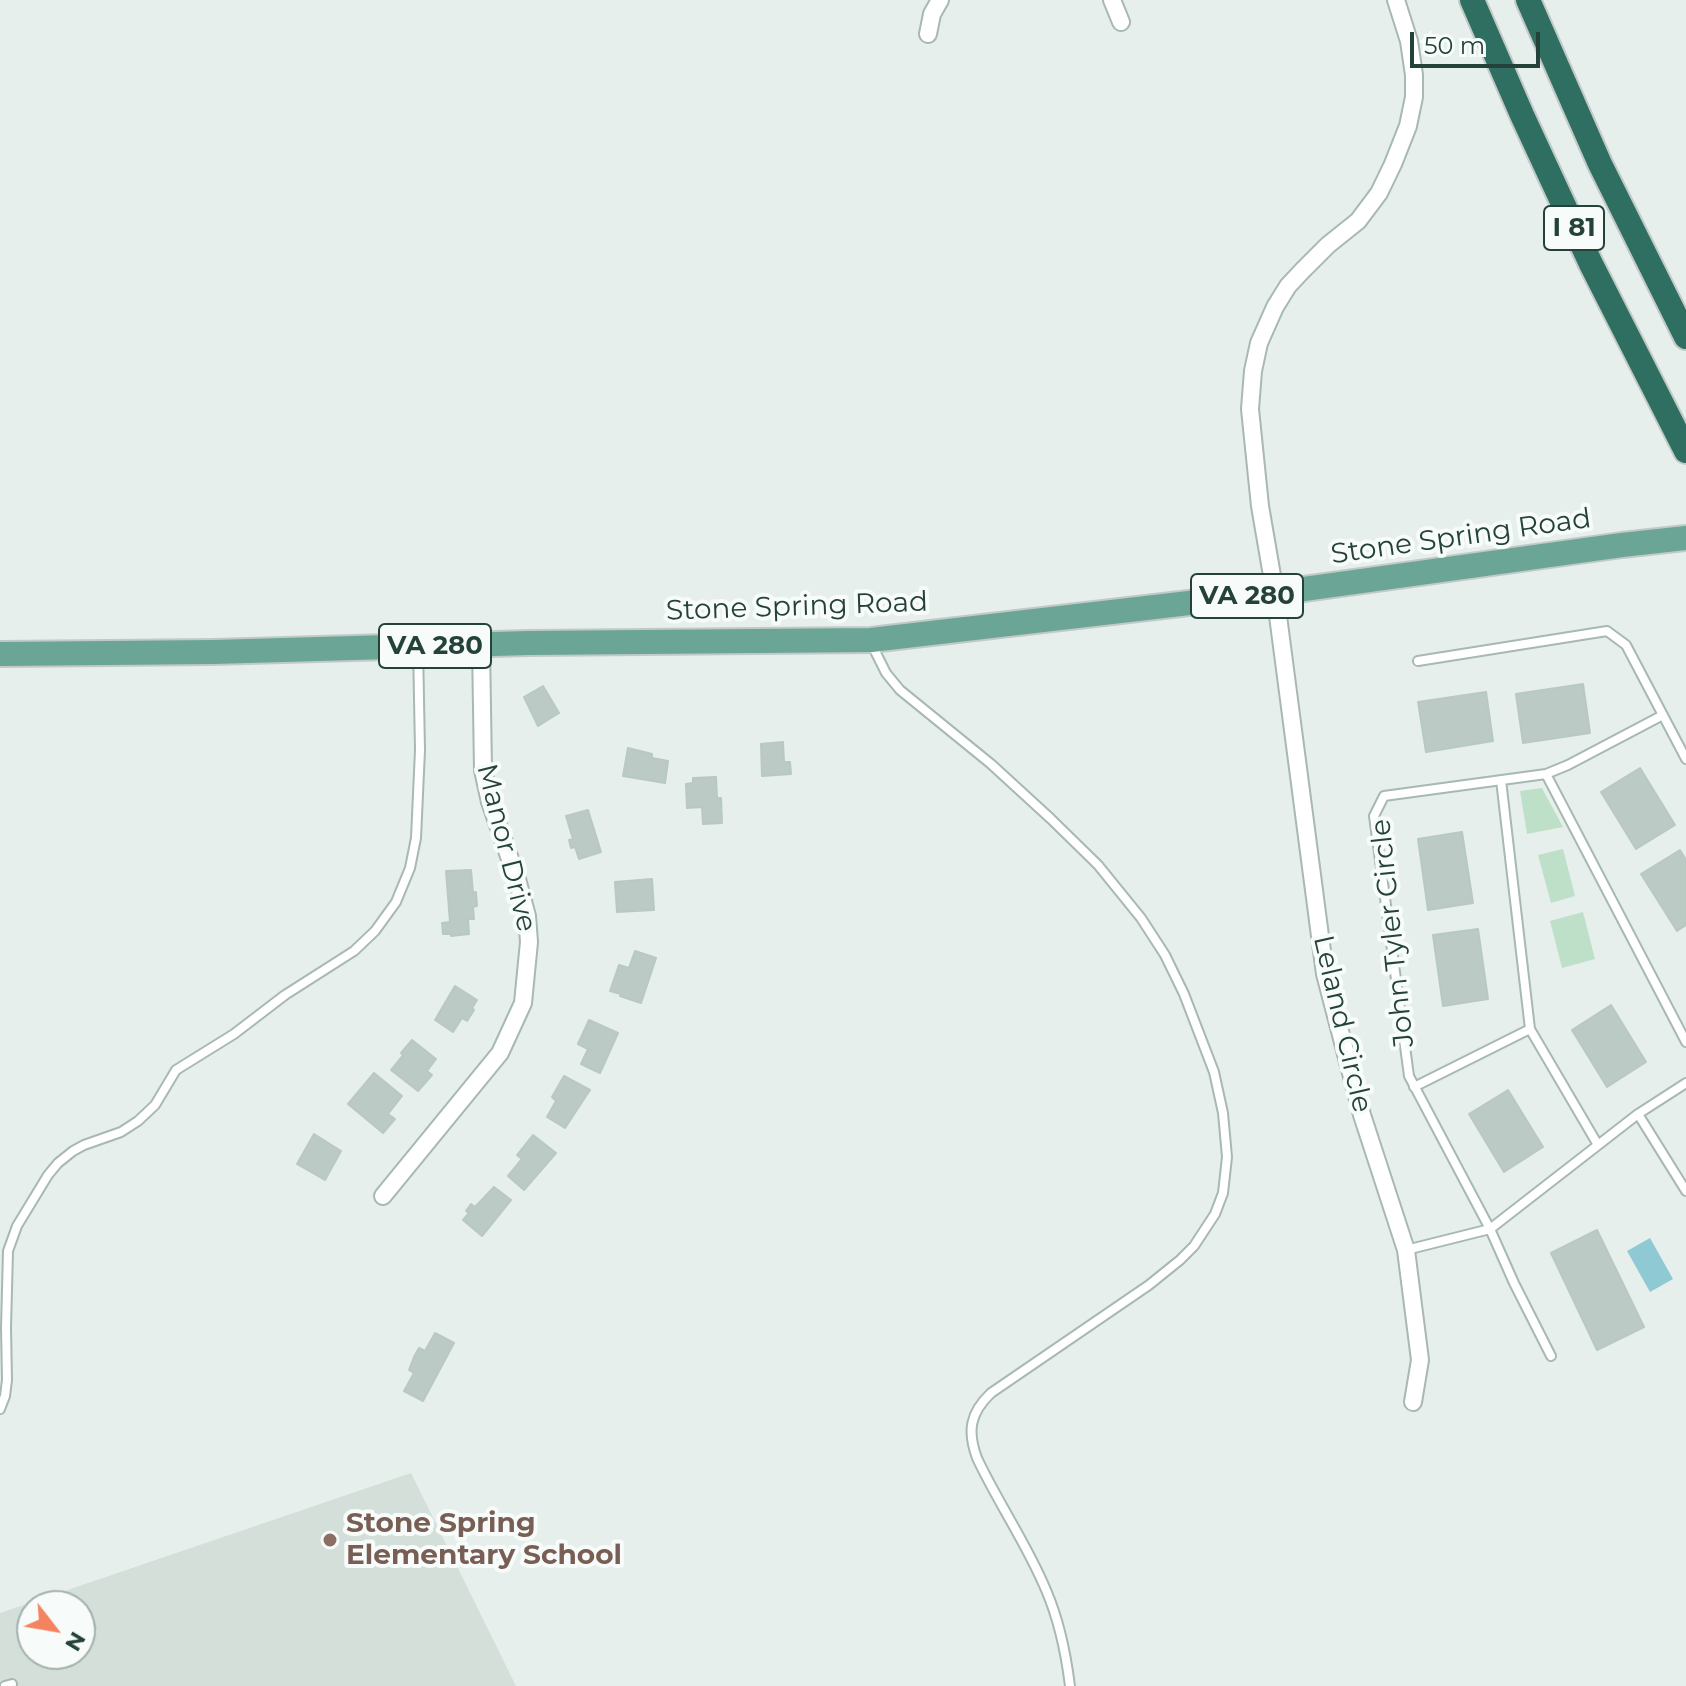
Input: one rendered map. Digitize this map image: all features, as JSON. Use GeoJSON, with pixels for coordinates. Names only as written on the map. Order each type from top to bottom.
{"type":"FeatureCollection","features":[{"type":"Feature","properties":{"kind":"highway","name":"I 81"},"geometry":{"type":"LineString","coordinates":[[1472,0],[1585,251],[1686,451]]}},
{"type":"Feature","properties":{"kind":"highway","name":"I 81"},"geometry":{"type":"LineString","coordinates":[[1528,0],[1600,164],[1686,337]]}},
{"type":"Feature","properties":{"kind":"main road","name":"Stone Spring Road"},"geometry":{"type":"LineString","coordinates":[[0,654],[871,640],[1275,593],[1686,538]]}},
{"type":"Feature","properties":{"kind":"street"},"geometry":{"type":"LineString","coordinates":[[928,34],[932,14],[940,0]]}},
{"type":"Feature","properties":{"kind":"street"},"geometry":{"type":"LineString","coordinates":[[1112,0],[1121,22]]}},
{"type":"Feature","properties":{"kind":"street","name":"Leland Circle"},"geometry":{"type":"LineString","coordinates":[[1396,0],[1409,41],[1414,75],[1414,97],[1408,126],[1393,164],[1372,203],[1358,221],[1308,264],[1282,297],[1259,343],[1250,409],[1260,506],[1275,593],[1325,974],[1362,1115],[1406,1250],[1420,1360],[1413,1402]]}},
{"type":"Feature","properties":{"kind":"street","name":"Manor Drive"},"geometry":{"type":"LineString","coordinates":[[383,1196],[500,1053],[523,1003],[529,942],[527,916],[490,802],[483,770],[481,645]]}},
{"type":"Feature","properties":{"kind":"lane"},"geometry":{"type":"LineString","coordinates":[[1418,661],[1607,631],[1626,645],[1686,759]]}},
{"type":"Feature","properties":{"kind":"lane"},"geometry":{"type":"LineString","coordinates":[[871,640],[881,665],[897,687],[991,764],[1098,865],[1124,895],[1147,926],[1173,971],[1210,1059],[1221,1099],[1227,1145],[1224,1185],[1215,1214],[1194,1246],[1149,1285],[991,1393],[978,1407],[972,1422],[971,1433],[977,1458],[1048,1595],[1070,1686]]}},
{"type":"Feature","properties":{"kind":"lane"},"geometry":{"type":"LineString","coordinates":[[0,1409],[7,1380],[8,1251],[17,1226],[48,1175],[73,1151],[121,1132],[138,1121],[155,1105],[176,1070],[354,951],[375,931],[396,902],[410,868],[416,838],[420,750],[418,646]]}},
{"type":"Feature","properties":{"kind":"lane","name":"John Tyler Circle"},"geometry":{"type":"LineString","coordinates":[[1551,1356],[1490,1229],[1409,1076],[1374,816],[1384,796],[1546,774],[1663,715]]}},
{"type":"Feature","properties":{"kind":"lane"},"geometry":{"type":"LineString","coordinates":[[1546,774],[1686,1042]]}},
{"type":"Feature","properties":{"kind":"lane"},"geometry":{"type":"LineString","coordinates":[[1501,780],[1530,1029],[1598,1145]]}},
{"type":"Feature","properties":{"kind":"lane"},"geometry":{"type":"LineString","coordinates":[[1414,1087],[1530,1029]]}},
{"type":"Feature","properties":{"kind":"lane"},"geometry":{"type":"LineString","coordinates":[[1406,1250],[1490,1229],[1638,1114],[1686,1083]]}},
{"type":"Feature","properties":{"kind":"lane"},"geometry":{"type":"LineString","coordinates":[[1638,1114],[1686,1191]]}},
{"type":"Feature","properties":{"kind":"shaded area","name":"Stone Spring Elementary School"},"geometry":{"type":"Polygon","coordinates":[[[411,1473],[516,1686],[0,1686],[0,1613],[16,1608],[16,1670],[96,1670],[96,1590],[68,1590],[411,1473]]]}},
{"type":"Feature","properties":{"kind":"green space"},"geometry":{"type":"Polygon","coordinates":[[[1542,788],[1563,827],[1527,834],[1520,791],[1542,788]]]}},
{"type":"Feature","properties":{"kind":"green space"},"geometry":{"type":"Polygon","coordinates":[[[1563,849],[1575,896],[1551,903],[1538,855],[1563,849]]]}},
{"type":"Feature","properties":{"kind":"green space"},"geometry":{"type":"Polygon","coordinates":[[[1583,912],[1595,959],[1562,968],[1550,921],[1583,912]]]}},
{"type":"Feature","properties":{"kind":"water"},"geometry":{"type":"Polygon","coordinates":[[[1650,1238],[1673,1279],[1650,1292],[1627,1251],[1650,1238]]]}},
{"type":"Feature","properties":{"kind":"building"},"geometry":{"type":"Polygon","coordinates":[[[1583,684],[1590,733],[1523,743],[1516,694],[1583,684]]]}},
{"type":"Feature","properties":{"kind":"building"},"geometry":{"type":"Polygon","coordinates":[[[543,686],[559,713],[538,726],[524,697],[543,686]]]}},
{"type":"Feature","properties":{"kind":"building"},"geometry":{"type":"Polygon","coordinates":[[[1486,692],[1493,741],[1426,752],[1418,702],[1486,692]]]}},
{"type":"Feature","properties":{"kind":"building"},"geometry":{"type":"Polygon","coordinates":[[[783,742],[784,762],[790,762],[791,774],[762,776],[761,744],[783,742]]]}},
{"type":"Feature","properties":{"kind":"building"},"geometry":{"type":"Polygon","coordinates":[[[628,748],[668,761],[665,783],[623,776],[628,748]]]}},
{"type":"Feature","properties":{"kind":"building"},"geometry":{"type":"Polygon","coordinates":[[[1640,768],[1675,825],[1636,849],[1601,792],[1640,768]]]}},
{"type":"Feature","properties":{"kind":"building"},"geometry":{"type":"Polygon","coordinates":[[[716,777],[722,823],[703,824],[702,807],[687,808],[686,784],[693,783],[693,778],[716,777]]]}},
{"type":"Feature","properties":{"kind":"building"},"geometry":{"type":"Polygon","coordinates":[[[588,810],[601,852],[579,859],[575,847],[571,848],[569,840],[573,839],[566,816],[588,810]]]}},
{"type":"Feature","properties":{"kind":"building"},"geometry":{"type":"Polygon","coordinates":[[[1462,832],[1473,903],[1428,910],[1418,839],[1462,832]]]}},
{"type":"Feature","properties":{"kind":"building"},"geometry":{"type":"Polygon","coordinates":[[[1680,850],[1686,860],[1686,925],[1677,931],[1641,874],[1680,850]]]}},
{"type":"Feature","properties":{"kind":"building"},"geometry":{"type":"Polygon","coordinates":[[[471,870],[477,906],[473,907],[474,919],[468,919],[469,934],[443,934],[442,923],[450,922],[446,871],[471,870]]]}},
{"type":"Feature","properties":{"kind":"building"},"geometry":{"type":"Polygon","coordinates":[[[652,879],[654,910],[617,912],[615,882],[652,879]]]}},
{"type":"Feature","properties":{"kind":"building"},"geometry":{"type":"Polygon","coordinates":[[[1478,929],[1488,999],[1443,1006],[1433,935],[1478,929]]]}},
{"type":"Feature","properties":{"kind":"building"},"geometry":{"type":"Polygon","coordinates":[[[635,951],[656,958],[641,1003],[610,991],[619,965],[629,968],[635,951]]]}},
{"type":"Feature","properties":{"kind":"building"},"geometry":{"type":"Polygon","coordinates":[[[455,986],[477,1000],[467,1021],[462,1018],[453,1032],[435,1020],[455,986]]]}},
{"type":"Feature","properties":{"kind":"building"},"geometry":{"type":"Polygon","coordinates":[[[1611,1005],[1646,1062],[1607,1087],[1572,1030],[1611,1005]]]}},
{"type":"Feature","properties":{"kind":"building"},"geometry":{"type":"Polygon","coordinates":[[[589,1020],[618,1033],[600,1073],[581,1064],[588,1049],[578,1044],[589,1020]]]}},
{"type":"Feature","properties":{"kind":"building"},"geometry":{"type":"Polygon","coordinates":[[[412,1040],[436,1059],[427,1071],[432,1075],[418,1091],[391,1070],[412,1040]]]}},
{"type":"Feature","properties":{"kind":"building"},"geometry":{"type":"Polygon","coordinates":[[[374,1073],[402,1096],[388,1114],[395,1119],[383,1133],[348,1104],[374,1073]]]}},
{"type":"Feature","properties":{"kind":"building"},"geometry":{"type":"Polygon","coordinates":[[[564,1076],[590,1090],[565,1128],[547,1117],[556,1101],[552,1097],[564,1076]]]}},
{"type":"Feature","properties":{"kind":"building"},"geometry":{"type":"Polygon","coordinates":[[[1508,1090],[1543,1147],[1504,1172],[1469,1114],[1508,1090]]]}},
{"type":"Feature","properties":{"kind":"building"},"geometry":{"type":"Polygon","coordinates":[[[314,1134],[341,1151],[325,1180],[297,1164],[314,1134]]]}},
{"type":"Feature","properties":{"kind":"building"},"geometry":{"type":"Polygon","coordinates":[[[533,1135],[556,1153],[524,1190],[508,1176],[522,1159],[517,1155],[533,1135]]]}},
{"type":"Feature","properties":{"kind":"building"},"geometry":{"type":"Polygon","coordinates":[[[494,1187],[511,1200],[482,1236],[463,1220],[471,1204],[475,1207],[494,1187]]]}},
{"type":"Feature","properties":{"kind":"building"},"geometry":{"type":"Polygon","coordinates":[[[1597,1230],[1644,1327],[1597,1350],[1551,1253],[1597,1230]]]}},
{"type":"Feature","properties":{"kind":"building"},"geometry":{"type":"Polygon","coordinates":[[[435,1333],[454,1343],[423,1401],[404,1391],[414,1373],[409,1370],[414,1357],[419,1348],[425,1351],[435,1333]]]}},
{"type":"Feature","properties":{"kind":"place","name":"Stone Spring Elementary School"},"geometry":{"type":"Point","coordinates":[330,1540]}}]}
